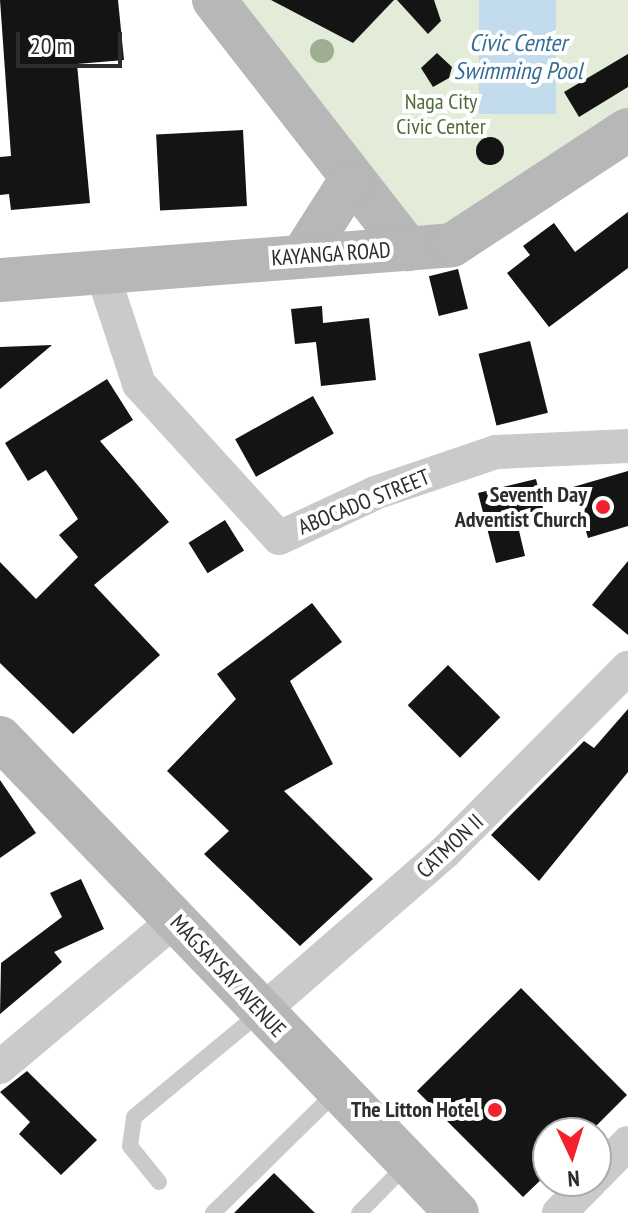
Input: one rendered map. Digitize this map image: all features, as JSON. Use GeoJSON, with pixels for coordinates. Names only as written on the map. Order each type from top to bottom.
{"type":"FeatureCollection","features":[{"type":"Feature","properties":{"kind":"street"},"geometry":{"type":"LineString","coordinates":[[214,0],[349,183],[408,249]]}},
{"type":"Feature","properties":{"kind":"street","name":"KAYANGA ROAD"},"geometry":{"type":"LineString","coordinates":[[0,280],[452,245],[628,130]]}},
{"type":"Feature","properties":{"kind":"street"},"geometry":{"type":"LineString","coordinates":[[303,255],[349,183]]}},
{"type":"Feature","properties":{"kind":"street","name":"ABOCADO STREET"},"geometry":{"type":"LineString","coordinates":[[102,272],[139,384],[279,538],[375,493],[496,452],[628,446]]}},
{"type":"Feature","properties":{"kind":"street","name":"CATMON II"},"geometry":{"type":"LineString","coordinates":[[261,1012],[444,853],[628,668]]}},
{"type":"Feature","properties":{"kind":"street","name":"MAGSAYSAY AVENUE"},"geometry":{"type":"LineString","coordinates":[[0,738],[457,1213]]}},
{"type":"Feature","properties":{"kind":"street"},"geometry":{"type":"LineString","coordinates":[[0,1067],[175,920]]}},
{"type":"Feature","properties":{"kind":"street"},"geometry":{"type":"LineString","coordinates":[[612,1160],[628,1143]]}},
{"type":"Feature","properties":{"kind":"street"},"geometry":{"type":"LineString","coordinates":[[559,1213],[575,1197]]}},
{"type":"Feature","properties":{"kind":"lane"},"geometry":{"type":"LineString","coordinates":[[159,1182],[130,1146],[134,1117],[261,1012]]}},
{"type":"Feature","properties":{"kind":"lane"},"geometry":{"type":"LineString","coordinates":[[213,1213],[338,1090]]}},
{"type":"Feature","properties":{"kind":"lane"},"geometry":{"type":"LineString","coordinates":[[359,1213],[408,1163]]}},
{"type":"Feature","properties":{"kind":"green space","name":"Naga City Civic Center"},"geometry":{"type":"Polygon","coordinates":[[[214,0],[628,0],[628,127],[408,249],[214,0]]]}},
{"type":"Feature","properties":{"kind":"water","name":"Civic Center Swimming Pool"},"geometry":{"type":"Polygon","coordinates":[[[479,0],[556,0],[556,114],[479,114],[479,0]]]}},
{"type":"Feature","properties":{"kind":"building"},"geometry":{"type":"Polygon","coordinates":[[[0,0],[118,0],[124,60],[77,64],[90,203],[11,210],[9,194],[0,195],[0,157],[11,156],[0,0]]]}},
{"type":"Feature","properties":{"kind":"building"},"geometry":{"type":"Polygon","coordinates":[[[271,0],[394,0],[353,43],[271,0]]]}},
{"type":"Feature","properties":{"kind":"building"},"geometry":{"type":"Polygon","coordinates":[[[397,0],[434,0],[441,21],[428,34],[397,0]]]}},
{"type":"Feature","properties":{"kind":"building"},"geometry":{"type":"Polygon","coordinates":[[[437,53],[452,67],[449,78],[433,87],[421,68],[437,53]]]}},
{"type":"Feature","properties":{"kind":"building"},"geometry":{"type":"Polygon","coordinates":[[[628,54],[628,87],[579,117],[564,92],[628,54]]]}},
{"type":"Feature","properties":{"kind":"building"},"geometry":{"type":"Polygon","coordinates":[[[243,130],[247,206],[160,210],[156,135],[243,130]]]}},
{"type":"Feature","properties":{"kind":"building"},"geometry":{"type":"Polygon","coordinates":[[[490,137],[500,141],[504,151],[500,161],[490,165],[480,161],[476,151],[480,141],[490,137]]]}},
{"type":"Feature","properties":{"kind":"building"},"geometry":{"type":"Polygon","coordinates":[[[628,212],[628,268],[549,327],[507,273],[530,255],[523,246],[554,223],[575,252],[628,212]]]}},
{"type":"Feature","properties":{"kind":"building"},"geometry":{"type":"Polygon","coordinates":[[[458,269],[468,309],[439,316],[429,276],[458,269]]]}},
{"type":"Feature","properties":{"kind":"building"},"geometry":{"type":"Polygon","coordinates":[[[322,306],[323,323],[369,318],[376,380],[321,386],[316,342],[295,344],[291,309],[322,306]]]}},
{"type":"Feature","properties":{"kind":"building"},"geometry":{"type":"Polygon","coordinates":[[[530,341],[548,413],[496,426],[479,354],[530,341]]]}},
{"type":"Feature","properties":{"kind":"building"},"geometry":{"type":"Polygon","coordinates":[[[52,345],[0,389],[0,347],[52,345]]]}},
{"type":"Feature","properties":{"kind":"building"},"geometry":{"type":"Polygon","coordinates":[[[107,379],[133,420],[100,441],[169,522],[94,585],[160,655],[73,734],[0,663],[0,562],[36,599],[78,557],[59,535],[78,519],[46,470],[28,481],[5,443],[107,379]]]}},
{"type":"Feature","properties":{"kind":"building"},"geometry":{"type":"Polygon","coordinates":[[[313,396],[334,434],[256,477],[235,439],[313,396]]]}},
{"type":"Feature","properties":{"kind":"building","name":"Seventh Day Adventist Church"},"geometry":{"type":"Polygon","coordinates":[[[628,471],[628,526],[588,538],[573,487],[628,471]]]}},
{"type":"Feature","properties":{"kind":"building"},"geometry":{"type":"Polygon","coordinates":[[[536,479],[544,512],[516,518],[525,556],[496,563],[478,493],[536,479]]]}},
{"type":"Feature","properties":{"kind":"building"},"geometry":{"type":"Polygon","coordinates":[[[225,520],[244,551],[208,573],[189,543],[225,520]]]}},
{"type":"Feature","properties":{"kind":"building"},"geometry":{"type":"Polygon","coordinates":[[[628,561],[628,635],[592,605],[628,561]]]}},
{"type":"Feature","properties":{"kind":"building"},"geometry":{"type":"Polygon","coordinates":[[[312,603],[342,642],[290,681],[333,764],[284,791],[373,879],[300,946],[204,854],[229,831],[167,771],[236,699],[217,674],[312,603]]]}},
{"type":"Feature","properties":{"kind":"building"},"geometry":{"type":"Polygon","coordinates":[[[448,665],[500,717],[460,758],[408,705],[448,665]]]}},
{"type":"Feature","properties":{"kind":"building"},"geometry":{"type":"Polygon","coordinates":[[[628,709],[628,772],[539,881],[491,835],[584,741],[594,748],[628,709]]]}},
{"type":"Feature","properties":{"kind":"building"},"geometry":{"type":"Polygon","coordinates":[[[0,780],[36,833],[0,858],[0,780]]]}},
{"type":"Feature","properties":{"kind":"building"},"geometry":{"type":"Polygon","coordinates":[[[81,879],[104,929],[54,952],[62,962],[0,1014],[1,963],[62,917],[50,893],[81,879]]]}},
{"type":"Feature","properties":{"kind":"building"},"geometry":{"type":"Polygon","coordinates":[[[521,988],[627,1095],[605,1117],[532,1117],[532,1188],[523,1197],[417,1091],[521,988]]]}},
{"type":"Feature","properties":{"kind":"building"},"geometry":{"type":"Polygon","coordinates":[[[27,1071],[97,1140],[61,1175],[19,1134],[30,1122],[0,1092],[27,1071]]]}},
{"type":"Feature","properties":{"kind":"building"},"geometry":{"type":"Polygon","coordinates":[[[274,1173],[315,1213],[234,1213],[274,1173]]]}},
{"type":"Feature","properties":{"kind":"place","name":"Seventh Day Adventist Church"},"geometry":{"type":"Point","coordinates":[603,507]}},
{"type":"Feature","properties":{"kind":"place","name":"The Litton Hotel"},"geometry":{"type":"Point","coordinates":[495,1110]}}]}
